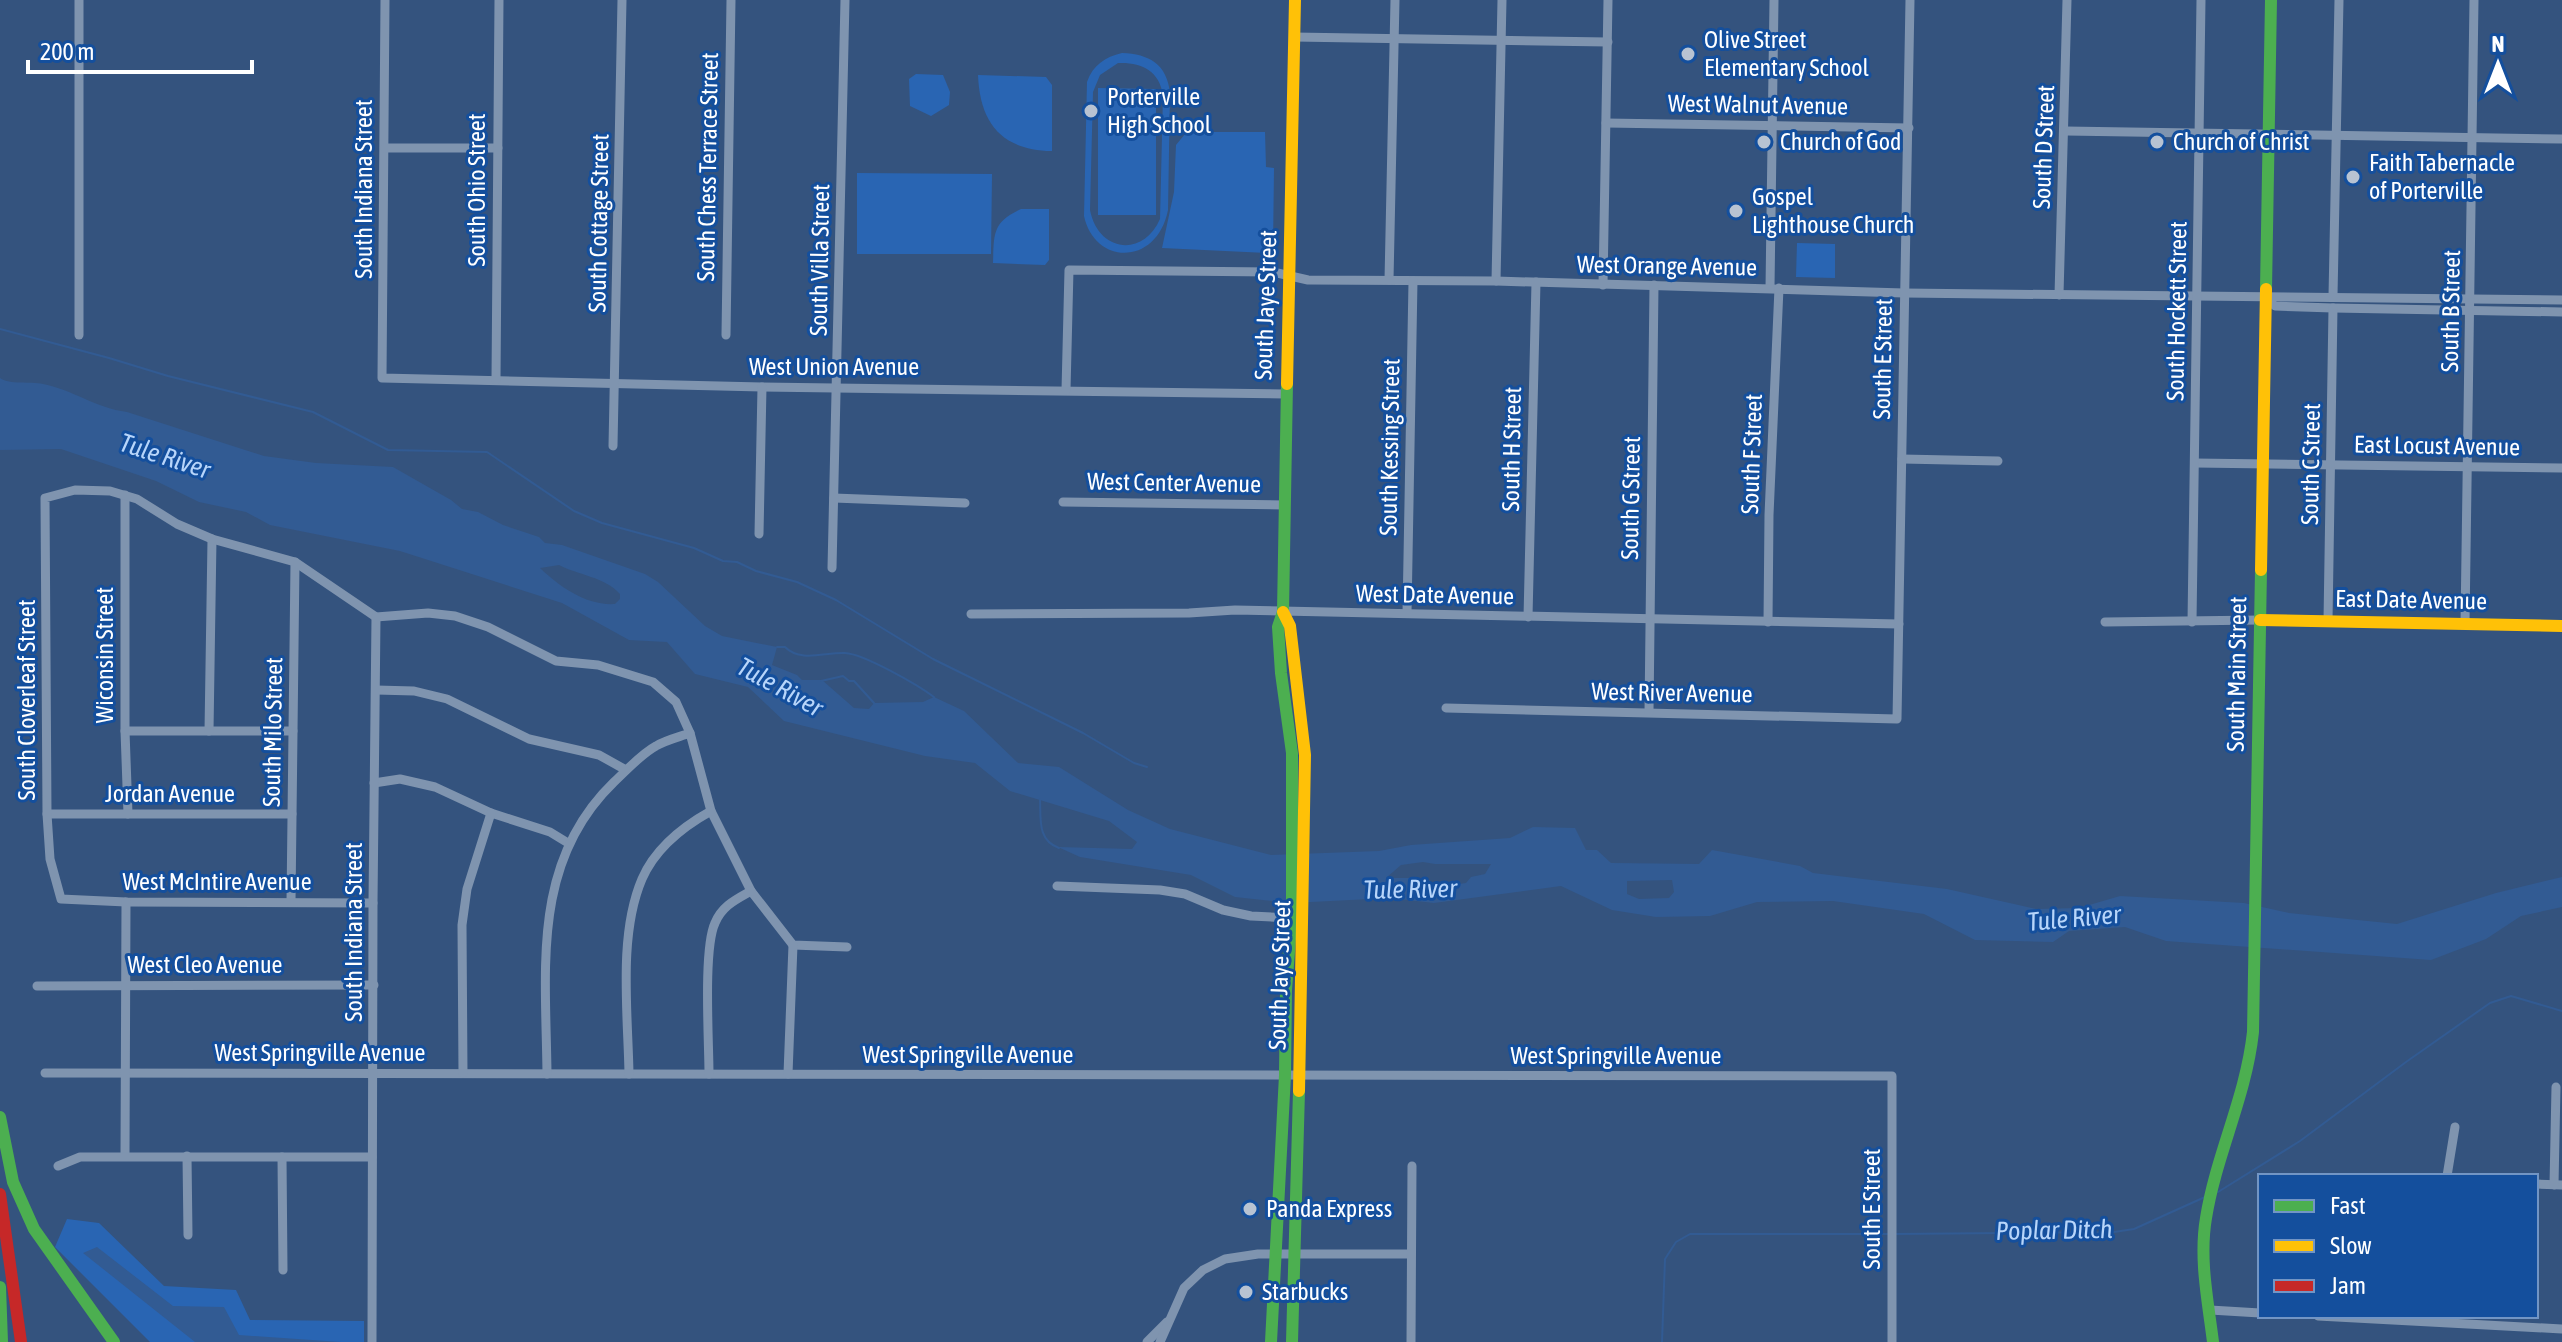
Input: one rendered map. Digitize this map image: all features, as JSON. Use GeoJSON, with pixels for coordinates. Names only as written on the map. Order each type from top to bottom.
{"type":"FeatureCollection","features":[{"type":"Feature","properties":{"kind":"main road","name":"South Jaye Street"},"geometry":{"type":"LineString","coordinates":[[1292,1342],[1292,1075],[1298,824],[1305,755],[1290,626],[1283,612],[1295,0]]}},
{"type":"Feature","properties":{"kind":"main road","name":"South Main Street"},"geometry":{"type":"LineString","coordinates":[[2213,1342],[2204,1255],[2207,1210],[2248,1079],[2252,1045],[2271,0]]}},
{"type":"Feature","properties":{"kind":"main road","name":"East Date Avenue"},"geometry":{"type":"LineString","coordinates":[[2260,620],[2562,626]]}},
{"type":"Feature","properties":{"kind":"main road","name":"South Jaye Street"},"geometry":{"type":"LineString","coordinates":[[1271,1342],[1275,1254],[1292,1075]]}},
{"type":"Feature","properties":{"kind":"main road"},"geometry":{"type":"LineString","coordinates":[[0,1117],[13,1182],[34,1229],[114,1342]]}},
{"type":"Feature","properties":{"kind":"main road"},"geometry":{"type":"LineString","coordinates":[[0,1194],[21,1342]]}},
{"type":"Feature","properties":{"kind":"main road"},"geometry":{"type":"LineString","coordinates":[[0,1287],[2,1342]]}},
{"type":"Feature","properties":{"kind":"street"},"geometry":{"type":"LineString","coordinates":[[79,0],[79,335]]}},
{"type":"Feature","properties":{"kind":"street","name":"South Indiana Street"},"geometry":{"type":"LineString","coordinates":[[382,378],[385,0]]}},
{"type":"Feature","properties":{"kind":"street","name":"South Ohio Street"},"geometry":{"type":"LineString","coordinates":[[496,380],[499,0]]}},
{"type":"Feature","properties":{"kind":"street","name":"South Cottage Street"},"geometry":{"type":"LineString","coordinates":[[613,446],[622,0]]}},
{"type":"Feature","properties":{"kind":"street","name":"South Chess Terrace Street"},"geometry":{"type":"LineString","coordinates":[[726,335],[731,0]]}},
{"type":"Feature","properties":{"kind":"street","name":"South Villa Street"},"geometry":{"type":"LineString","coordinates":[[832,568],[845,0]]}},
{"type":"Feature","properties":{"kind":"street"},"geometry":{"type":"LineString","coordinates":[[1389,280],[1395,0]]}},
{"type":"Feature","properties":{"kind":"street"},"geometry":{"type":"LineString","coordinates":[[1496,281],[1502,0]]}},
{"type":"Feature","properties":{"kind":"street"},"geometry":{"type":"LineString","coordinates":[[1603,285],[1608,0]]}},
{"type":"Feature","properties":{"kind":"street","name":"South F Street"},"geometry":{"type":"LineString","coordinates":[[1768,622],[1775,288],[1772,126],[1774,0]]}},
{"type":"Feature","properties":{"kind":"street","name":"South E Street"},"geometry":{"type":"LineString","coordinates":[[1897,719],[1910,0]]}},
{"type":"Feature","properties":{"kind":"street","name":"South D Street"},"geometry":{"type":"LineString","coordinates":[[2059,295],[2066,131],[2067,0]]}},
{"type":"Feature","properties":{"kind":"street","name":"South Hockett Street"},"geometry":{"type":"LineString","coordinates":[[2192,622],[2201,0]]}},
{"type":"Feature","properties":{"kind":"street"},"geometry":{"type":"LineString","coordinates":[[2333,296],[2339,0]]}},
{"type":"Feature","properties":{"kind":"street","name":"South B Street"},"geometry":{"type":"LineString","coordinates":[[2465,623],[2472,311],[2474,0]]}},
{"type":"Feature","properties":{"kind":"street"},"geometry":{"type":"LineString","coordinates":[[1294,37],[1608,42]]}},
{"type":"Feature","properties":{"kind":"street","name":"West Walnut Avenue"},"geometry":{"type":"LineString","coordinates":[[1606,123],[1909,128]]}},
{"type":"Feature","properties":{"kind":"street"},"geometry":{"type":"LineString","coordinates":[[2066,131],[2562,139]]}},
{"type":"Feature","properties":{"kind":"street"},"geometry":{"type":"LineString","coordinates":[[385,148],[498,148]]}},
{"type":"Feature","properties":{"kind":"street","name":"West Orange Avenue"},"geometry":{"type":"LineString","coordinates":[[1066,390],[1069,270],[1273,272],[1308,280],[1496,281],[1904,293],[2266,298]]}},
{"type":"Feature","properties":{"kind":"street","name":"South Kessing Street"},"geometry":{"type":"LineString","coordinates":[[1407,613],[1413,281]]}},
{"type":"Feature","properties":{"kind":"street","name":"South H Street"},"geometry":{"type":"LineString","coordinates":[[1528,617],[1536,282]]}},
{"type":"Feature","properties":{"kind":"street","name":"South G Street"},"geometry":{"type":"LineString","coordinates":[[1649,712],[1654,285]]}},
{"type":"Feature","properties":{"kind":"street"},"geometry":{"type":"LineString","coordinates":[[2562,300],[2275,295],[2266,298],[2275,306],[2562,312]]}},
{"type":"Feature","properties":{"kind":"street","name":"South C Street"},"geometry":{"type":"LineString","coordinates":[[2328,621],[2333,308]]}},
{"type":"Feature","properties":{"kind":"street","name":"West Union Avenue"},"geometry":{"type":"LineString","coordinates":[[382,378],[1285,394]]}},
{"type":"Feature","properties":{"kind":"street"},"geometry":{"type":"LineString","coordinates":[[759,534],[762,387]]}},
{"type":"Feature","properties":{"kind":"street"},"geometry":{"type":"LineString","coordinates":[[1902,459],[1998,461]]}},
{"type":"Feature","properties":{"kind":"street","name":"East Locust Avenue"},"geometry":{"type":"LineString","coordinates":[[2195,463],[2562,468]]}},
{"type":"Feature","properties":{"kind":"street","name":"South Cloverleaf Street"},"geometry":{"type":"LineString","coordinates":[[61,899],[50,859],[47,814],[45,498],[75,490],[110,491],[125,495]]}},
{"type":"Feature","properties":{"kind":"street"},"geometry":{"type":"LineString","coordinates":[[125,495],[177,524],[212,539],[295,562],[376,617],[428,613],[455,616],[488,627],[556,661],[590,663],[653,682],[676,702],[690,733],[711,811],[751,891],[793,945],[788,1074]]}},
{"type":"Feature","properties":{"kind":"street","name":"Wiconsin Street"},"geometry":{"type":"LineString","coordinates":[[125,495],[128,814]]}},
{"type":"Feature","properties":{"kind":"street"},"geometry":{"type":"LineString","coordinates":[[834,498],[965,503]]}},
{"type":"Feature","properties":{"kind":"street","name":"West Center Avenue"},"geometry":{"type":"LineString","coordinates":[[1063,502],[1285,505]]}},
{"type":"Feature","properties":{"kind":"street"},"geometry":{"type":"LineString","coordinates":[[209,731],[212,539]]}},
{"type":"Feature","properties":{"kind":"street","name":"South Milo Street"},"geometry":{"type":"LineString","coordinates":[[291,902],[295,562]]}},
{"type":"Feature","properties":{"kind":"street","name":"West Date Avenue"},"geometry":{"type":"LineString","coordinates":[[971,614],[1407,613],[1899,624]]}},
{"type":"Feature","properties":{"kind":"street","name":"South Indiana Street"},"geometry":{"type":"LineString","coordinates":[[372,1342],[376,617]]}},
{"type":"Feature","properties":{"kind":"street"},"geometry":{"type":"LineString","coordinates":[[2105,622],[2260,620]]}},
{"type":"Feature","properties":{"kind":"street"},"geometry":{"type":"LineString","coordinates":[[376,690],[414,691],[447,699],[529,739],[599,755],[626,770]]}},
{"type":"Feature","properties":{"kind":"street","name":"West River Avenue"},"geometry":{"type":"LineString","coordinates":[[1446,708],[1897,719]]}},
{"type":"Feature","properties":{"kind":"street"},"geometry":{"type":"LineString","coordinates":[[125,731],[293,731]]}},
{"type":"Feature","properties":{"kind":"street"},"geometry":{"type":"LineString","coordinates":[[547,1074],[546,930],[556,875],[568,843],[595,800],[626,770],[656,746],[690,733]]}},
{"type":"Feature","properties":{"kind":"street"},"geometry":{"type":"LineString","coordinates":[[374,783],[400,779],[435,787],[491,813],[550,832],[568,843]]}},
{"type":"Feature","properties":{"kind":"street"},"geometry":{"type":"LineString","coordinates":[[629,1074],[628,946],[634,905],[653,860],[687,825],[711,811]]}},
{"type":"Feature","properties":{"kind":"street"},"geometry":{"type":"LineString","coordinates":[[463,1073],[462,925],[467,889],[491,813]]}},
{"type":"Feature","properties":{"kind":"street","name":"Jordan Avenue"},"geometry":{"type":"LineString","coordinates":[[47,814],[292,814]]}},
{"type":"Feature","properties":{"kind":"street"},"geometry":{"type":"LineString","coordinates":[[1057,886],[1160,890],[1185,894],[1223,910],[1251,916],[1296,916]]}},
{"type":"Feature","properties":{"kind":"street"},"geometry":{"type":"LineString","coordinates":[[709,1074],[709,951],[714,925],[727,904],[751,891]]}},
{"type":"Feature","properties":{"kind":"street","name":"West McIntire Avenue"},"geometry":{"type":"LineString","coordinates":[[61,899],[373,903]]}},
{"type":"Feature","properties":{"kind":"street"},"geometry":{"type":"LineString","coordinates":[[125,1156],[126,902]]}},
{"type":"Feature","properties":{"kind":"street"},"geometry":{"type":"LineString","coordinates":[[793,945],[847,947]]}},
{"type":"Feature","properties":{"kind":"street","name":"West Cleo Avenue"},"geometry":{"type":"LineString","coordinates":[[37,986],[374,985]]}},
{"type":"Feature","properties":{"kind":"street","name":"West Springville Avenue"},"geometry":{"type":"LineString","coordinates":[[45,1073],[1892,1076]]}},
{"type":"Feature","properties":{"kind":"street","name":"South E Street"},"geometry":{"type":"LineString","coordinates":[[1892,1076],[1892,1342]]}},
{"type":"Feature","properties":{"kind":"street"},"geometry":{"type":"LineString","coordinates":[[2538,1184],[2558,1185],[2556,1087]]}},
{"type":"Feature","properties":{"kind":"street"},"geometry":{"type":"LineString","coordinates":[[2447,1174],[2455,1127]]}},
{"type":"Feature","properties":{"kind":"street"},"geometry":{"type":"LineString","coordinates":[[187,1156],[188,1235]]}},
{"type":"Feature","properties":{"kind":"street"},"geometry":{"type":"LineString","coordinates":[[58,1166],[80,1157],[372,1157]]}},
{"type":"Feature","properties":{"kind":"street"},"geometry":{"type":"LineString","coordinates":[[282,1157],[283,1270]]}},
{"type":"Feature","properties":{"kind":"street"},"geometry":{"type":"LineString","coordinates":[[1411,1342],[1412,1166]]}},
{"type":"Feature","properties":{"kind":"street"},"geometry":{"type":"LineString","coordinates":[[1160,1342],[1184,1288],[1203,1270],[1237,1256],[1411,1254]]}},
{"type":"Feature","properties":{"kind":"street"},"geometry":{"type":"LineString","coordinates":[[2210,1310],[2258,1313]]}},
{"type":"Feature","properties":{"kind":"street"},"geometry":{"type":"LineString","coordinates":[[2390,1318],[2562,1329]]}},
{"type":"Feature","properties":{"kind":"street"},"geometry":{"type":"LineString","coordinates":[[1147,1342],[1167,1322]]}},
{"type":"Feature","properties":{"kind":"shaded area"},"geometry":{"type":"Polygon","coordinates":[[[1122,53],[1155,62],[1165,75],[1170,93],[1168,210],[1162,228],[1152,242],[1126,253],[1100,244],[1090,232],[1084,216],[1087,82],[1096,66],[1122,53]],[[1118,63],[1100,75],[1093,92],[1090,210],[1102,235],[1122,245],[1143,240],[1160,219],[1163,95],[1158,79],[1148,69],[1118,63]]]}},
{"type":"Feature","properties":{"kind":"shaded area"},"geometry":{"type":"Polygon","coordinates":[[[916,74],[943,75],[950,92],[949,105],[931,116],[910,106],[909,79],[916,74]]]}},
{"type":"Feature","properties":{"kind":"shaded area"},"geometry":{"type":"Polygon","coordinates":[[[978,75],[1046,77],[1052,85],[1052,151],[1019,145],[997,131],[983,107],[978,75]]]}},
{"type":"Feature","properties":{"kind":"shaded area"},"geometry":{"type":"Polygon","coordinates":[[[1098,88],[1156,89],[1156,215],[1098,215],[1098,88]]]}},
{"type":"Feature","properties":{"kind":"shaded area"},"geometry":{"type":"Polygon","coordinates":[[[1265,132],[1266,167],[1274,168],[1273,248],[1267,253],[1162,248],[1174,192],[1176,145],[1185,134],[1265,132]]]}},
{"type":"Feature","properties":{"kind":"shaded area"},"geometry":{"type":"Polygon","coordinates":[[[857,173],[992,174],[991,254],[857,254],[857,173]]]}},
{"type":"Feature","properties":{"kind":"shaded area"},"geometry":{"type":"Polygon","coordinates":[[[1021,209],[1049,209],[1049,260],[1045,265],[993,263],[996,230],[1005,219],[1021,209]]]}},
{"type":"Feature","properties":{"kind":"shaded area"},"geometry":{"type":"Polygon","coordinates":[[[1797,243],[1835,244],[1835,278],[1796,277],[1797,243]]]}},
{"type":"Feature","properties":{"kind":"shaded area"},"geometry":{"type":"Polygon","coordinates":[[[67,1219],[99,1223],[164,1286],[236,1290],[250,1320],[364,1321],[364,1342],[150,1342],[55,1247],[67,1219]]]}},
{"type":"Feature","properties":{"kind":"water","name":"Tule River"},"geometry":{"type":"Polygon","coordinates":[[[0,378],[54,387],[105,407],[264,456],[316,463],[393,467],[462,509],[478,512],[503,525],[539,537],[545,543],[562,545],[645,574],[658,582],[705,626],[722,636],[777,647],[772,665],[802,680],[822,680],[854,708],[869,709],[874,703],[923,702],[934,697],[964,711],[1018,763],[1059,767],[1128,810],[1170,829],[1271,855],[1379,851],[1411,845],[1510,838],[1533,827],[1575,828],[1586,850],[1597,850],[1611,863],[1699,864],[1712,850],[1800,866],[1813,873],[1947,889],[2036,909],[2079,908],[2120,896],[2244,903],[2289,913],[2397,924],[2496,893],[2562,877],[2562,907],[2521,916],[2486,939],[2431,960],[2166,941],[2125,927],[2069,931],[2053,942],[1975,940],[1924,914],[1833,901],[1757,902],[1710,916],[1656,917],[1612,910],[1561,886],[1434,903],[1390,898],[1291,903],[1235,897],[1191,875],[1080,857],[1058,847],[1132,849],[1137,842],[1109,821],[1010,791],[975,763],[925,756],[784,721],[748,687],[695,674],[667,642],[629,640],[562,603],[400,551],[270,525],[246,512],[199,502],[156,481],[61,449],[0,450],[0,378]],[[559,565],[540,568],[565,588],[594,602],[615,604],[620,599],[620,594],[607,584],[559,565]],[[1423,862],[1401,865],[1386,878],[1413,878],[1446,886],[1466,883],[1471,877],[1485,874],[1491,864],[1423,862]],[[1672,880],[1627,881],[1627,894],[1639,899],[1669,898],[1674,892],[1672,880]]]}},
{"type":"Feature","properties":{"kind":"water"},"geometry":{"type":"Polygon","coordinates":[[[97,1247],[173,1306],[224,1307],[239,1335],[341,1342],[195,1342],[83,1253],[97,1247]]]}},
{"type":"Feature","properties":{"kind":"waterway"},"geometry":{"type":"LineString","coordinates":[[0,329],[313,412],[388,450],[487,452],[574,511],[602,523],[694,548],[723,561],[737,562],[756,571],[797,582],[836,600],[933,659],[1147,767]]}},
{"type":"Feature","properties":{"kind":"waterway"},"geometry":{"type":"LineString","coordinates":[[777,647],[806,656],[854,655],[904,678],[934,699]]}},
{"type":"Feature","properties":{"kind":"waterway","name":"Tule River"},"geometry":{"type":"LineString","coordinates":[[821,681],[843,676],[854,681],[874,703]]}},
{"type":"Feature","properties":{"kind":"waterway"},"geometry":{"type":"LineString","coordinates":[[1040,799],[1044,834],[1059,848]]}},
{"type":"Feature","properties":{"kind":"waterway","name":"Poplar Ditch"},"geometry":{"type":"LineString","coordinates":[[2218,1192],[2300,1141],[2490,1003],[2511,996],[2562,1011]]}},
{"type":"Feature","properties":{"kind":"waterway","name":"Poplar Ditch"},"geometry":{"type":"LineString","coordinates":[[1894,1234],[2114,1232],[2134,1229],[2205,1197]]}},
{"type":"Feature","properties":{"kind":"waterway","name":"Poplar Ditch"},"geometry":{"type":"LineString","coordinates":[[1662,1342],[1665,1259],[1676,1242],[1690,1234],[1888,1234]]}},
{"type":"Feature","properties":{"kind":"traffic: fast"},"geometry":{"type":"LineString","coordinates":[[2266,289],[2271,0]]}},
{"type":"Feature","properties":{"kind":"traffic: fast"},"geometry":{"type":"LineString","coordinates":[[1271,1342],[1292,913],[1292,753],[1278,627],[1283,612],[1287,384]]}},
{"type":"Feature","properties":{"kind":"traffic: fast"},"geometry":{"type":"LineString","coordinates":[[2213,1342],[2204,1264],[2204,1233],[2217,1172],[2244,1080],[2253,1032],[2261,570]]}},
{"type":"Feature","properties":{"kind":"traffic: fast"},"geometry":{"type":"LineString","coordinates":[[1292,1342],[1299,1091]]}},
{"type":"Feature","properties":{"kind":"traffic: fast"},"geometry":{"type":"LineString","coordinates":[[0,1117],[13,1182],[34,1229],[114,1342]]}},
{"type":"Feature","properties":{"kind":"traffic: fast"},"geometry":{"type":"LineString","coordinates":[[0,1287],[2,1342]]}},
{"type":"Feature","properties":{"kind":"traffic: slow"},"geometry":{"type":"LineString","coordinates":[[1287,384],[1295,0]]}},
{"type":"Feature","properties":{"kind":"traffic: slow"},"geometry":{"type":"LineString","coordinates":[[2261,570],[2266,289]]}},
{"type":"Feature","properties":{"kind":"traffic: slow"},"geometry":{"type":"LineString","coordinates":[[1283,612],[1290,626],[1305,755],[1299,1091]]}},
{"type":"Feature","properties":{"kind":"traffic: slow"},"geometry":{"type":"LineString","coordinates":[[2260,620],[2562,626]]}},
{"type":"Feature","properties":{"kind":"traffic: jam"},"geometry":{"type":"LineString","coordinates":[[0,1194],[21,1342]]}},
{"type":"Feature","properties":{"kind":"place","name":"Olive Street Elementary School"},"geometry":{"type":"Point","coordinates":[1688,54]}},
{"type":"Feature","properties":{"kind":"place","name":"Porterville High School"},"geometry":{"type":"Point","coordinates":[1091,111]}},
{"type":"Feature","properties":{"kind":"place","name":"Church of God"},"geometry":{"type":"Point","coordinates":[1764,142]}},
{"type":"Feature","properties":{"kind":"place","name":"Church of Christ"},"geometry":{"type":"Point","coordinates":[2157,142]}},
{"type":"Feature","properties":{"kind":"place","name":"Faith Tabernacle of Porterville"},"geometry":{"type":"Point","coordinates":[2353,177]}},
{"type":"Feature","properties":{"kind":"place","name":"Gospel Lighthouse Church"},"geometry":{"type":"Point","coordinates":[1736,211]}},
{"type":"Feature","properties":{"kind":"place","name":"Panda Express"},"geometry":{"type":"Point","coordinates":[1250,1209]}},
{"type":"Feature","properties":{"kind":"place","name":"Starbucks"},"geometry":{"type":"Point","coordinates":[1246,1292]}}]}
